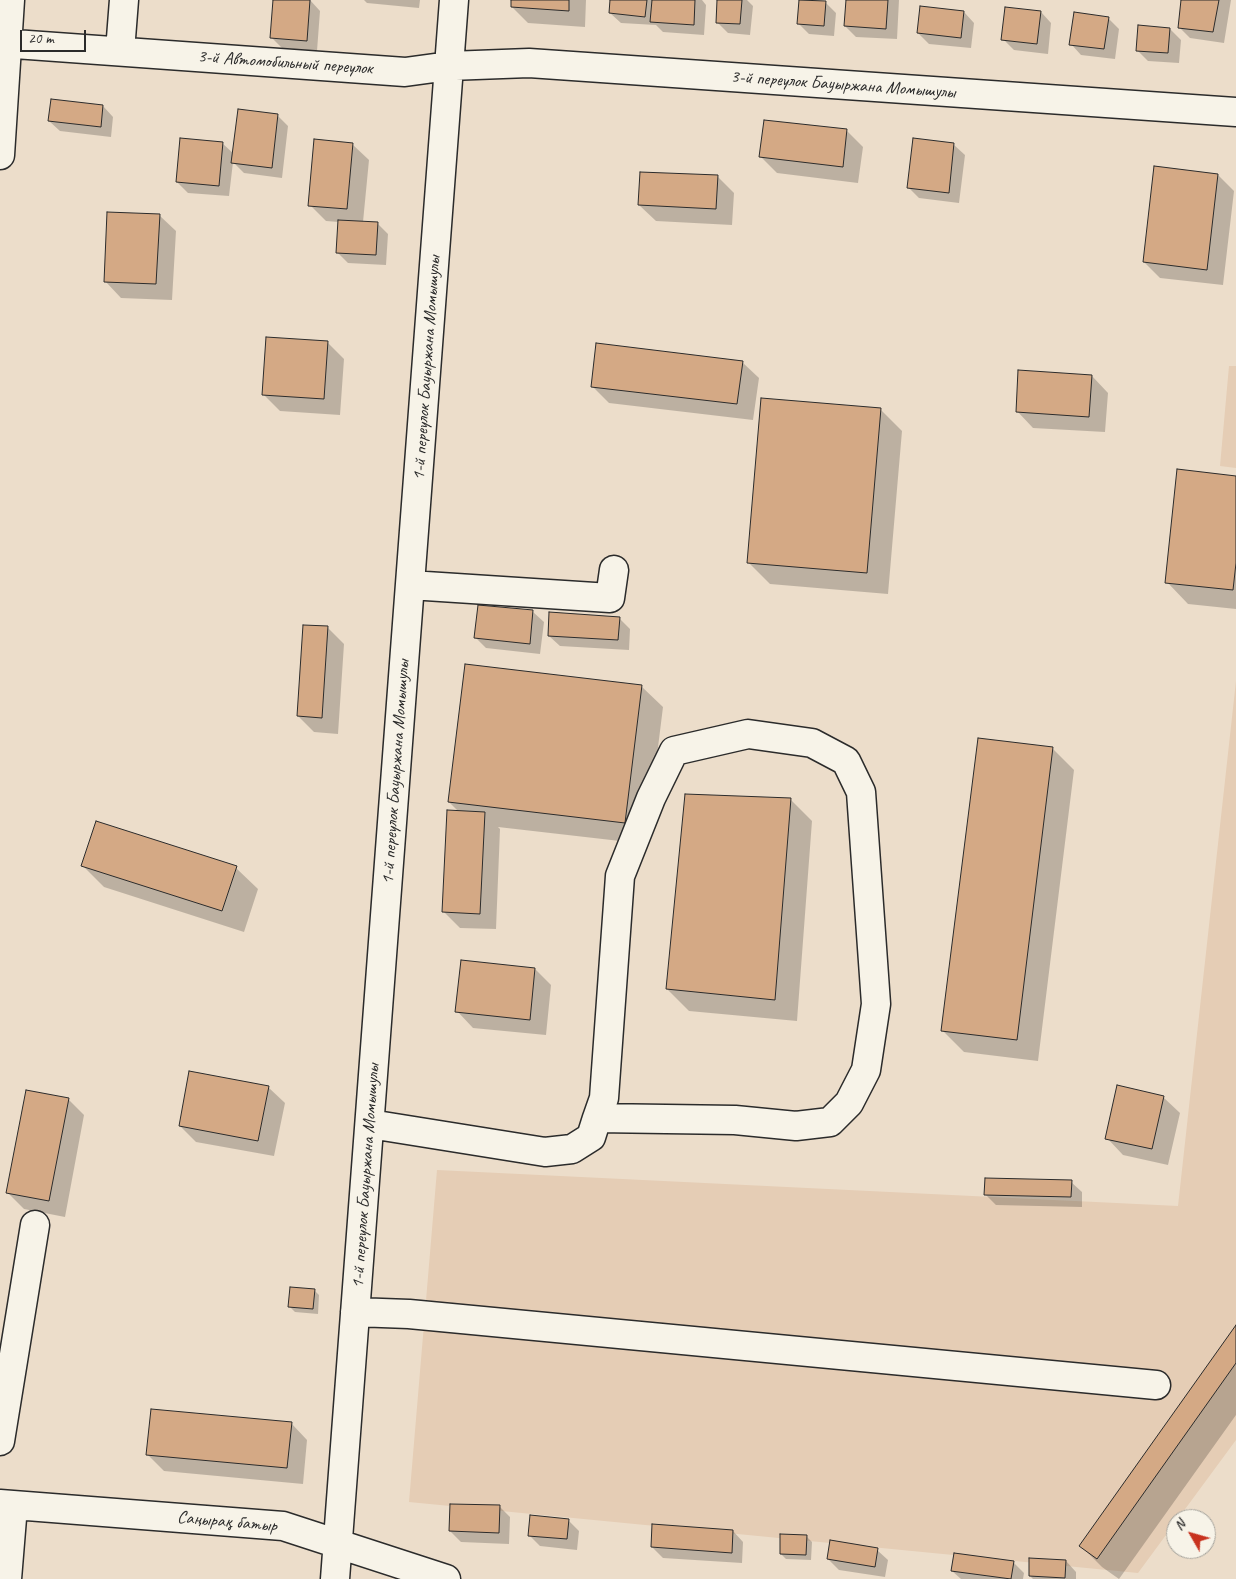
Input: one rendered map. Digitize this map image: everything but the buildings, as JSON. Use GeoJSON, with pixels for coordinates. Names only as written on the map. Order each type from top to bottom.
{"type":"FeatureCollection","features":[{"type":"Feature","properties":{"kind":"street"},"geometry":{"type":"LineString","coordinates":[[0,155],[3,43],[10,0]]}},
{"type":"Feature","properties":{"kind":"street"},"geometry":{"type":"LineString","coordinates":[[120,51],[124,0]]}},
{"type":"Feature","properties":{"kind":"street","name":"1-й переулок Бауыржана Момышулы"},"geometry":{"type":"LineString","coordinates":[[335,1579],[454,0]]}},
{"type":"Feature","properties":{"kind":"street","name":"3-й Автомобильный переулок"},"geometry":{"type":"LineString","coordinates":[[3,43],[405,72],[449,66]]}},
{"type":"Feature","properties":{"kind":"street","name":"3-й переулок Бауыржана Момышулы"},"geometry":{"type":"LineString","coordinates":[[449,66],[529,63],[1236,112]]}},
{"type":"Feature","properties":{"kind":"street"},"geometry":{"type":"LineString","coordinates":[[410,585],[610,598],[614,570]]}},
{"type":"Feature","properties":{"kind":"street"},"geometry":{"type":"LineString","coordinates":[[370,1124],[545,1152],[572,1149],[591,1137],[597,1118],[604,1098],[620,876],[651,798],[674,751],[748,734],[812,743],[846,760],[861,792],[876,1004],[866,1070],[849,1103],[830,1122],[796,1126],[735,1120],[597,1118]]}},
{"type":"Feature","properties":{"kind":"street"},"geometry":{"type":"LineString","coordinates":[[0,1441],[35,1225]]}},
{"type":"Feature","properties":{"kind":"street"},"geometry":{"type":"LineString","coordinates":[[355,1312],[409,1314],[1156,1385]]}},
{"type":"Feature","properties":{"kind":"street"},"geometry":{"type":"LineString","coordinates":[[7,1505],[8,1579]]}},
{"type":"Feature","properties":{"kind":"street","name":"Саңырақ батыр"},"geometry":{"type":"LineString","coordinates":[[7,1505],[283,1526],[446,1579]]}},
{"type":"Feature","properties":{"kind":"shaded area"},"geometry":{"type":"Polygon","coordinates":[[[1229,366],[1236,366],[1236,468],[1220,466],[1229,366]]]}},
{"type":"Feature","properties":{"kind":"shaded area"},"geometry":{"type":"Polygon","coordinates":[[[1236,681],[1236,1440],[1185,1509],[1166,1509],[1166,1535],[1138,1573],[409,1502],[437,1170],[1178,1206],[1236,681]]]}}]}
